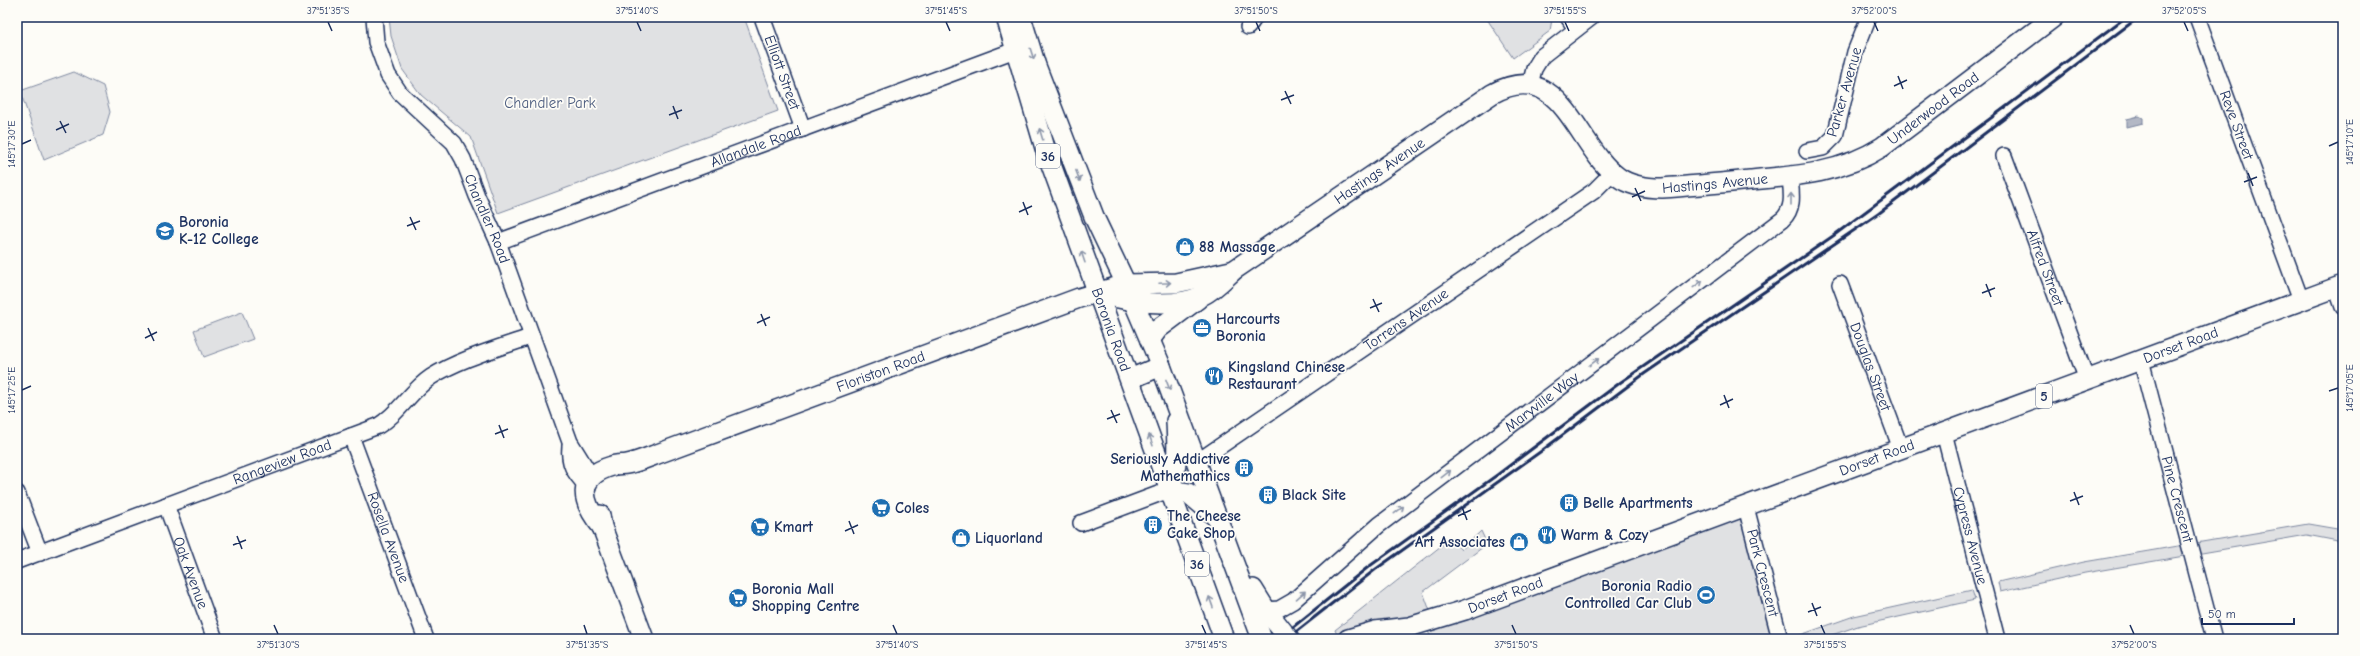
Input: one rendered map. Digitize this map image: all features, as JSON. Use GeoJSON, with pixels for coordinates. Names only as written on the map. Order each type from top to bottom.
{"type":"FeatureCollection","features":[{"type":"Feature","properties":{"kind":"main road","name":"Boronia Road"},"geometry":{"type":"LineString","coordinates":[[1006,17],[1045,148],[1224,639]]}},
{"type":"Feature","properties":{"kind":"main road","name":"Boronia Road"},"geometry":{"type":"LineString","coordinates":[[1021,17],[1036,66],[1090,207],[1126,284],[1161,366],[1230,548],[1262,639]]}},
{"type":"Feature","properties":{"kind":"main road","name":"Underwood Road"},"geometry":{"type":"LineString","coordinates":[[1796,176],[1841,167],[1870,154],[2054,17]]}},
{"type":"Feature","properties":{"kind":"main road","name":"Hastings Avenue"},"geometry":{"type":"LineString","coordinates":[[1134,302],[1180,301],[1204,295],[1234,270],[1492,94],[1508,86],[1530,85],[1547,92],[1564,106],[1600,159],[1612,173],[1627,182],[1656,188],[1796,176]]}},
{"type":"Feature","properties":{"kind":"main road","name":"Hastings Avenue"},"geometry":{"type":"LineString","coordinates":[[1097,293],[1126,284],[1176,282],[1234,270]]}},
{"type":"Feature","properties":{"kind":"main road","name":"Dorset Road"},"geometry":{"type":"LineString","coordinates":[[1348,639],[1375,632],[1409,627],[1478,606],[2340,286]]}},
{"type":"Feature","properties":{"kind":"main road"},"geometry":{"type":"LineString","coordinates":[[1097,293],[1134,302]]}},
{"type":"Feature","properties":{"kind":"main road","name":"Floriston Road"},"geometry":{"type":"LineString","coordinates":[[592,483],[606,480],[628,464],[985,331],[1097,293]]}},
{"type":"Feature","properties":{"kind":"main road"},"geometry":{"type":"LineString","coordinates":[[1150,340],[1158,329],[1204,295]]}},
{"type":"Feature","properties":{"kind":"main road"},"geometry":{"type":"LineString","coordinates":[[1130,379],[1161,366]]}},
{"type":"Feature","properties":{"kind":"main road"},"geometry":{"type":"LineString","coordinates":[[1175,404],[1177,465],[1176,475],[1169,490],[1188,493],[1218,518]]}},
{"type":"Feature","properties":{"kind":"main road"},"geometry":{"type":"LineString","coordinates":[[592,483],[598,503],[602,527],[644,639]]}},
{"type":"Feature","properties":{"kind":"main road","name":"Boronia Road"},"geometry":{"type":"LineString","coordinates":[[1230,548],[1266,610],[1289,639]]}},
{"type":"Feature","properties":{"kind":"main road","name":"Dorset Road"},"geometry":{"type":"LineString","coordinates":[[1391,639],[1409,627]]}},
{"type":"Feature","properties":{"kind":"street","name":"Chandler Road"},"geometry":{"type":"LineString","coordinates":[[374,17],[376,42],[388,75],[400,93],[454,143],[463,159],[477,196],[498,242],[530,336],[570,442],[569,458],[577,477],[592,483]]}},
{"type":"Feature","properties":{"kind":"street","name":"Elliott Street"},"geometry":{"type":"LineString","coordinates":[[762,17],[803,129]]}},
{"type":"Feature","properties":{"kind":"street"},"geometry":{"type":"LineString","coordinates":[[1530,85],[1538,60],[1572,23],[1592,17]]}},
{"type":"Feature","properties":{"kind":"street","name":"Parker Avenue"},"geometry":{"type":"LineString","coordinates":[[1807,151],[1823,148],[1835,136],[1855,52],[1868,17]]}},
{"type":"Feature","properties":{"kind":"street","name":"Reve Street"},"geometry":{"type":"LineString","coordinates":[[2197,17],[2301,300]]}},
{"type":"Feature","properties":{"kind":"street","name":"Allandale Road"},"geometry":{"type":"LineString","coordinates":[[498,242],[1015,50]]}},
{"type":"Feature","properties":{"kind":"street","name":"Alfred Street"},"geometry":{"type":"LineString","coordinates":[[2004,156],[2086,380]]}},
{"type":"Feature","properties":{"kind":"street","name":"Torrens Avenue"},"geometry":{"type":"LineString","coordinates":[[1197,462],[1594,191],[1612,173]]}},
{"type":"Feature","properties":{"kind":"street","name":"Maryville Way"},"geometry":{"type":"LineString","coordinates":[[1266,610],[1280,609],[1297,599],[1379,525],[1783,219],[1790,210],[1796,176]]}},
{"type":"Feature","properties":{"kind":"street","name":"Douglas Street"},"geometry":{"type":"LineString","coordinates":[[1840,284],[1901,449]]}},
{"type":"Feature","properties":{"kind":"street"},"geometry":{"type":"LineString","coordinates":[[2340,286],[2343,307]]}},
{"type":"Feature","properties":{"kind":"street","name":"Rangeview Road"},"geometry":{"type":"LineString","coordinates":[[17,562],[351,436],[391,418],[411,394],[432,376],[530,336]]}},
{"type":"Feature","properties":{"kind":"street","name":"Pine Crescent"},"geometry":{"type":"LineString","coordinates":[[2141,360],[2214,639]]}},
{"type":"Feature","properties":{"kind":"street","name":"Cypress Avenue"},"geometry":{"type":"LineString","coordinates":[[1944,433],[1997,639]]}},
{"type":"Feature","properties":{"kind":"street","name":"Rosella Avenue"},"geometry":{"type":"LineString","coordinates":[[351,436],[426,639]]}},
{"type":"Feature","properties":{"kind":"street"},"geometry":{"type":"LineString","coordinates":[[1081,523],[1169,490]]}},
{"type":"Feature","properties":{"kind":"street"},"geometry":{"type":"LineString","coordinates":[[17,493],[40,553]]}},
{"type":"Feature","properties":{"kind":"street","name":"Oak Avenue"},"geometry":{"type":"LineString","coordinates":[[166,505],[215,639]]}},
{"type":"Feature","properties":{"kind":"street","name":"Park Crescent"},"geometry":{"type":"LineString","coordinates":[[1746,507],[1780,639]]}},
{"type":"Feature","properties":{"kind":"green space","name":"Chandler Park"},"geometry":{"type":"Polygon","coordinates":[[[389,17],[744,17],[778,111],[498,213],[471,137],[421,95],[402,69],[391,36],[389,17]]]}},
{"type":"Feature","properties":{"kind":"green space"},"geometry":{"type":"Polygon","coordinates":[[[1490,17],[1550,17],[1552,19],[1550,31],[1513,58],[1487,19],[1490,17]]]}},
{"type":"Feature","properties":{"kind":"green space"},"geometry":{"type":"Polygon","coordinates":[[[74,72],[103,86],[110,112],[103,135],[44,160],[20,91],[74,72]]]}},
{"type":"Feature","properties":{"kind":"green space"},"geometry":{"type":"Polygon","coordinates":[[[242,312],[253,339],[204,357],[194,330],[242,312]]]}},
{"type":"Feature","properties":{"kind":"green space"},"geometry":{"type":"Polygon","coordinates":[[[1746,507],[1780,639],[1431,639],[1425,622],[1348,639],[1339,639],[1335,630],[1451,538],[1461,550],[1481,531],[1487,544],[1423,592],[1433,619],[1746,507]]]}},
{"type":"Feature","properties":{"kind":"green space"},"geometry":{"type":"Polygon","coordinates":[[[2308,524],[2343,530],[2343,542],[2307,535],[2085,573],[2000,592],[1998,582],[2084,562],[2308,524]]]}},
{"type":"Feature","properties":{"kind":"green space"},"geometry":{"type":"Polygon","coordinates":[[[1972,590],[1975,600],[1858,626],[1820,639],[1789,639],[1854,616],[1972,590]]]}},
{"type":"Feature","properties":{"kind":"shaded area"},"geometry":{"type":"Polygon","coordinates":[[[2139,116],[2143,118],[2143,123],[2127,127],[2127,119],[2139,116]]]}},
{"type":"Feature","properties":{"kind":"railway"},"geometry":{"type":"LineString","coordinates":[[1293,627],[1367,568],[1497,475],[1621,382],[1833,236],[2126,17]]}},
{"type":"Feature","properties":{"kind":"railway"},"geometry":{"type":"LineString","coordinates":[[1297,631],[1376,569],[1540,452],[1644,374],[1878,214],[2139,17]]}},
{"type":"Feature","properties":{"kind":"place","name":"Boronia K-12 College"},"geometry":{"type":"Point","coordinates":[165,231]}},
{"type":"Feature","properties":{"kind":"place","name":"88 Massage"},"geometry":{"type":"Point","coordinates":[1185,247]}},
{"type":"Feature","properties":{"kind":"place","name":"Harcourts Boronia"},"geometry":{"type":"Point","coordinates":[1202,328]}},
{"type":"Feature","properties":{"kind":"place","name":"Kingsland Chinese Restaurant"},"geometry":{"type":"Point","coordinates":[1214,376]}},
{"type":"Feature","properties":{"kind":"place","name":"Seriously Addictive Mathemathics"},"geometry":{"type":"Point","coordinates":[1244,468]}},
{"type":"Feature","properties":{"kind":"place","name":"Black Site"},"geometry":{"type":"Point","coordinates":[1268,495]}},
{"type":"Feature","properties":{"kind":"place","name":"Belle Apartments"},"geometry":{"type":"Point","coordinates":[1569,503]}},
{"type":"Feature","properties":{"kind":"place","name":"Coles"},"geometry":{"type":"Point","coordinates":[881,508]}},
{"type":"Feature","properties":{"kind":"place","name":"The Cheese Cake Shop"},"geometry":{"type":"Point","coordinates":[1153,525]}},
{"type":"Feature","properties":{"kind":"place","name":"Kmart"},"geometry":{"type":"Point","coordinates":[760,527]}},
{"type":"Feature","properties":{"kind":"place","name":"Warm & Cozy"},"geometry":{"type":"Point","coordinates":[1547,535]}},
{"type":"Feature","properties":{"kind":"place","name":"Liquorland"},"geometry":{"type":"Point","coordinates":[961,538]}},
{"type":"Feature","properties":{"kind":"place","name":"Art Associates"},"geometry":{"type":"Point","coordinates":[1519,542]}},
{"type":"Feature","properties":{"kind":"place","name":"Boronia Radio Controlled Car Club"},"geometry":{"type":"Point","coordinates":[1706,595]}},
{"type":"Feature","properties":{"kind":"place","name":"Boronia Mall Shopping Centre"},"geometry":{"type":"Point","coordinates":[738,598]}}]}
